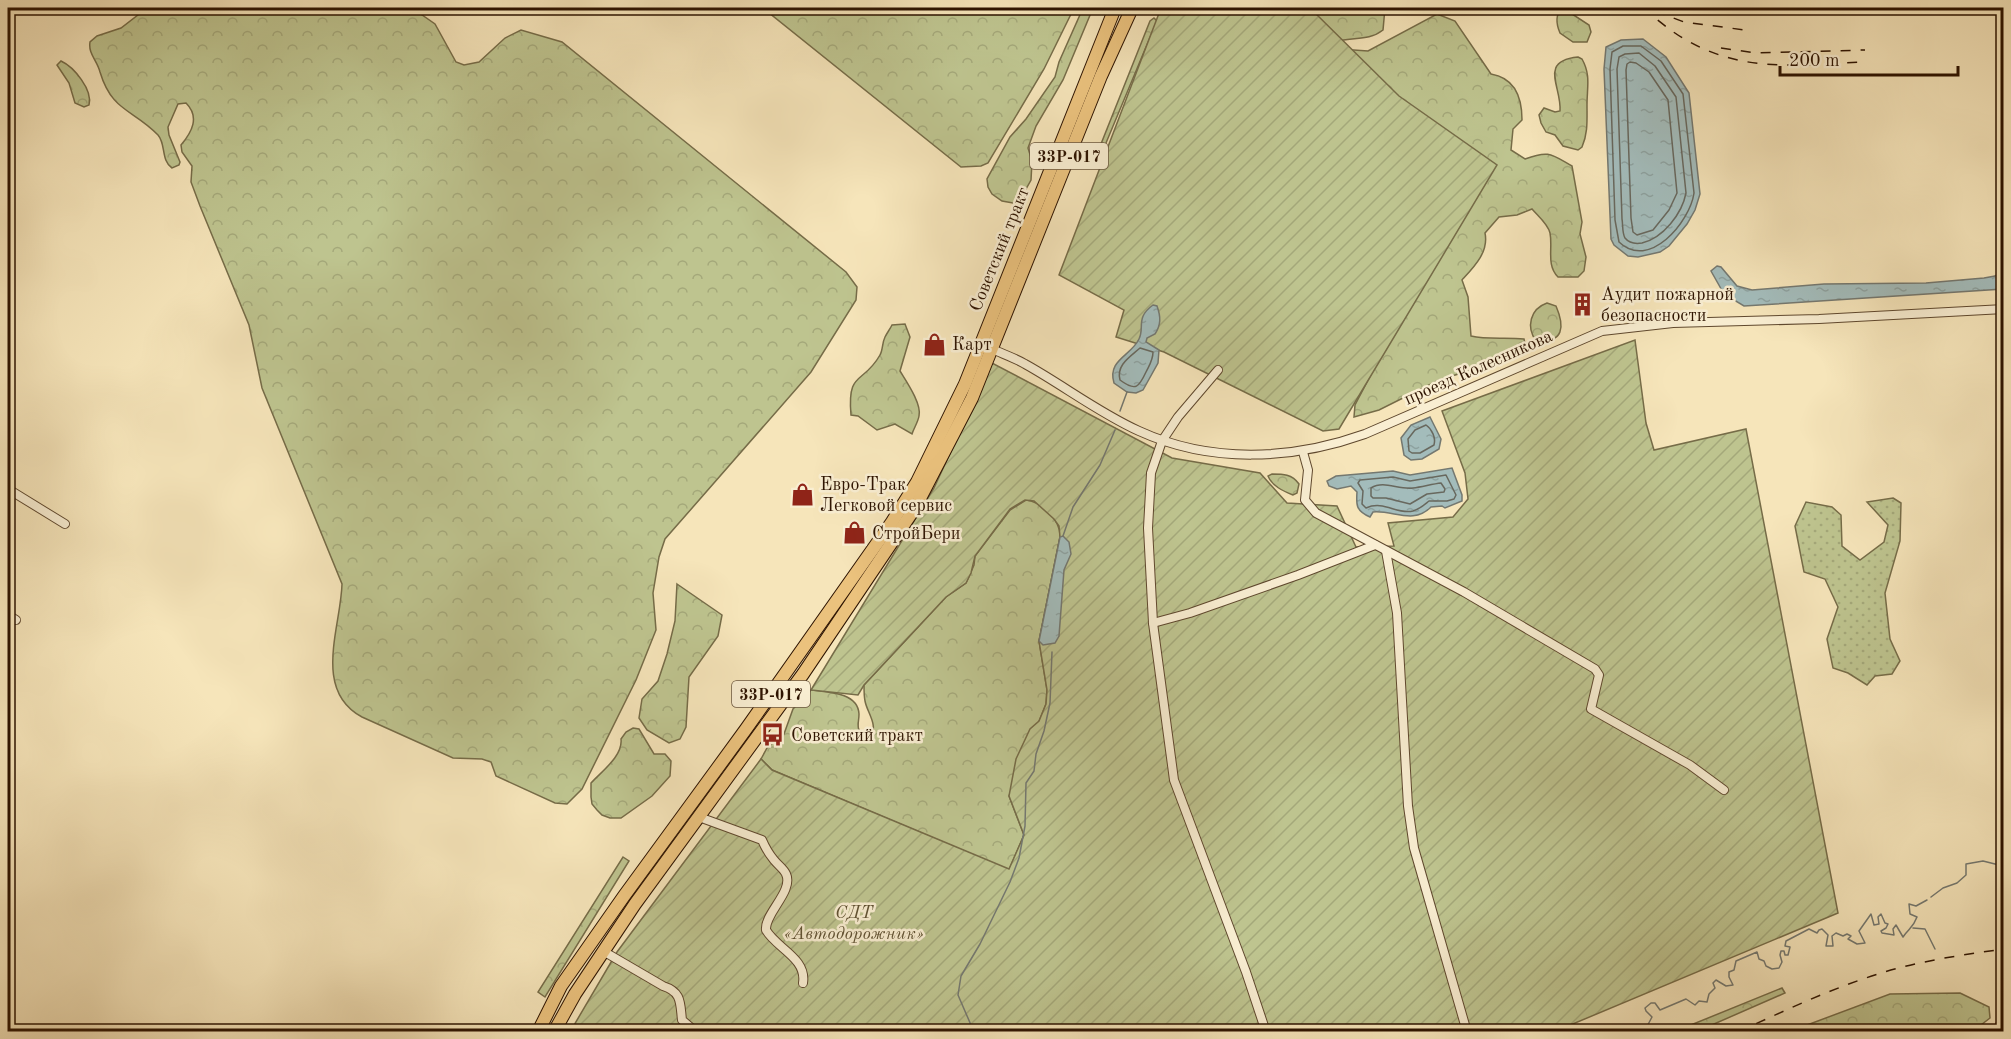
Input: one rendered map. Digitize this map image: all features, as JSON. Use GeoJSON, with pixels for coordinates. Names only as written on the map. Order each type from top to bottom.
{"type":"FeatureCollection","features":[{"type":"Feature","properties":{"kind":"highway","name":"Советский тракт"},"geometry":{"type":"LineString","coordinates":[[554,1032],[575,994],[635,904],[803,674],[915,508],[972,398],[986,346],[1088,72],[1116,8]]}},
{"type":"Feature","properties":{"kind":"highway","name":"Советский тракт"},"geometry":{"type":"LineString","coordinates":[[538,1032],[561,986],[746,729],[917,482],[986,346],[1132,8]]}},
{"type":"Feature","properties":{"kind":"street","name":"проезд Колесникова"},"geometry":{"type":"LineString","coordinates":[[986,346],[1024,363],[1122,423],[1162,441],[1230,454],[1268,455],[1303,452],[1334,445],[1365,434],[1602,331],[1672,323],[1819,319],[2004,309]]}},
{"type":"Feature","properties":{"kind":"street"},"geometry":{"type":"LineString","coordinates":[[1218,370],[1178,417],[1162,441],[1151,473],[1148,528],[1153,623],[1174,780],[1266,1032]]}},
{"type":"Feature","properties":{"kind":"street"},"geometry":{"type":"LineString","coordinates":[[1303,452],[1308,470],[1305,500],[1316,513],[1464,592],[1596,669],[1599,675],[1591,709],[1690,765],[1724,790]]}},
{"type":"Feature","properties":{"kind":"street"},"geometry":{"type":"LineString","coordinates":[[8,489],[65,524]]}},
{"type":"Feature","properties":{"kind":"street"},"geometry":{"type":"LineString","coordinates":[[1153,623],[1190,613],[1375,545]]}},
{"type":"Feature","properties":{"kind":"street"},"geometry":{"type":"LineString","coordinates":[[1386,551],[1397,613],[1407,802],[1414,848],[1467,1032]]}},
{"type":"Feature","properties":{"kind":"street"},"geometry":{"type":"LineString","coordinates":[[8,615],[16,620]]}},
{"type":"Feature","properties":{"kind":"street"},"geometry":{"type":"LineString","coordinates":[[699,817],[762,840],[770,855],[786,872],[788,882],[766,924],[766,930],[801,966],[803,983]]}},
{"type":"Feature","properties":{"kind":"street"},"geometry":{"type":"LineString","coordinates":[[603,951],[663,986],[673,989],[679,998],[682,1020],[696,1032]]}},
{"type":"Feature","properties":{"kind":"green space"},"geometry":{"type":"Polygon","coordinates":[[[147,8],[412,8],[435,24],[456,62],[464,65],[479,62],[505,38],[521,30],[562,42],[846,272],[857,287],[856,300],[811,372],[665,539],[659,557],[653,593],[656,630],[636,680],[582,789],[567,804],[555,803],[496,776],[491,762],[482,759],[453,758],[362,717],[347,705],[338,691],[333,674],[333,656],[342,584],[262,388],[249,325],[191,182],[192,166],[182,152],[181,145],[191,130],[193,114],[186,103],[178,104],[168,127],[180,162],[172,168],[166,161],[158,135],[124,109],[111,95],[90,50],[90,42],[97,36],[121,28],[147,8]]]}},
{"type":"Feature","properties":{"kind":"green space"},"geometry":{"type":"Polygon","coordinates":[[[763,8],[1074,8],[1044,69],[988,163],[981,166],[961,167],[763,8]]]}},
{"type":"Feature","properties":{"kind":"green space"},"geometry":{"type":"Polygon","coordinates":[[[1083,8],[1093,8],[1063,80],[1036,126],[1028,148],[1032,161],[1031,180],[1021,198],[1013,203],[1002,201],[992,194],[987,179],[1010,137],[1026,119],[1055,77],[1059,62],[1083,8]]]}},
{"type":"Feature","properties":{"kind":"green space"},"geometry":{"type":"Polygon","coordinates":[[[1161,8],[1310,8],[1399,96],[1497,165],[1339,429],[1323,431],[1164,352],[1116,337],[1124,310],[1059,275],[1161,8]]]}},
{"type":"Feature","properties":{"kind":"green space"},"geometry":{"type":"Polygon","coordinates":[[[1298,8],[1385,8],[1383,30],[1367,37],[1339,41],[1298,8]]]}},
{"type":"Feature","properties":{"kind":"green space"},"geometry":{"type":"Polygon","coordinates":[[[1561,9],[1589,25],[1591,32],[1587,42],[1573,42],[1560,33],[1557,18],[1561,9]]]}},
{"type":"Feature","properties":{"kind":"green space"},"geometry":{"type":"Polygon","coordinates":[[[1437,14],[1455,21],[1491,74],[1506,80],[1516,90],[1521,104],[1522,120],[1513,129],[1511,150],[1525,159],[1545,154],[1572,166],[1582,222],[1580,234],[1586,257],[1584,271],[1578,277],[1558,277],[1551,262],[1549,230],[1532,209],[1517,215],[1499,217],[1485,233],[1485,247],[1480,259],[1462,280],[1468,297],[1471,336],[1524,339],[1526,348],[1494,363],[1439,380],[1379,410],[1354,417],[1355,405],[1378,361],[1340,49],[1368,51],[1437,14]]]}},
{"type":"Feature","properties":{"kind":"green space"},"geometry":{"type":"Polygon","coordinates":[[[1154,18],[1157,21],[1101,155],[1098,156],[1150,21],[1154,18]]]}},
{"type":"Feature","properties":{"kind":"green space"},"geometry":{"type":"Polygon","coordinates":[[[1578,57],[1585,65],[1588,81],[1586,132],[1582,147],[1578,150],[1563,146],[1555,135],[1546,132],[1539,115],[1544,108],[1555,112],[1560,111],[1555,70],[1566,59],[1578,57]]]}},
{"type":"Feature","properties":{"kind":"green space"},"geometry":{"type":"Polygon","coordinates":[[[61,61],[71,68],[85,86],[89,105],[84,107],[75,103],[69,83],[57,65],[61,61]]]}},
{"type":"Feature","properties":{"kind":"green space"},"geometry":{"type":"Polygon","coordinates":[[[1547,303],[1556,306],[1561,321],[1560,332],[1552,339],[1536,341],[1531,330],[1531,319],[1541,306],[1547,303]]]}},
{"type":"Feature","properties":{"kind":"green space"},"geometry":{"type":"Polygon","coordinates":[[[905,324],[910,337],[900,371],[913,393],[919,411],[912,434],[895,424],[877,430],[858,416],[851,415],[850,401],[854,384],[880,355],[884,339],[892,325],[905,324]]]}},
{"type":"Feature","properties":{"kind":"green space","name":"СДТ «Автодорожник»"},"geometry":{"type":"Polygon","coordinates":[[[1635,340],[1646,423],[1654,450],[1746,429],[1838,913],[1556,1031],[570,1032],[617,952],[761,759],[772,770],[1009,869],[1024,835],[1009,796],[1016,759],[1030,729],[1039,721],[1046,704],[1047,690],[1039,641],[1060,537],[1059,526],[1054,519],[1034,501],[1025,500],[1010,509],[975,556],[966,583],[946,597],[864,685],[858,695],[811,690],[934,488],[992,363],[1172,458],[1260,473],[1287,503],[1337,506],[1356,547],[1394,546],[1388,523],[1453,517],[1468,499],[1465,473],[1442,411],[1635,340]]]}},
{"type":"Feature","properties":{"kind":"green space"},"geometry":{"type":"Polygon","coordinates":[[[1272,474],[1293,478],[1299,484],[1297,493],[1293,495],[1275,485],[1268,476],[1272,474]]]}},
{"type":"Feature","properties":{"kind":"green space"},"geometry":{"type":"Polygon","coordinates":[[[1893,498],[1901,503],[1900,541],[1885,593],[1890,639],[1900,661],[1892,674],[1875,676],[1867,685],[1848,673],[1833,668],[1827,639],[1838,607],[1825,579],[1804,572],[1795,526],[1806,502],[1832,507],[1841,515],[1842,546],[1860,560],[1884,542],[1888,525],[1867,502],[1893,498]]]}},
{"type":"Feature","properties":{"kind":"green space"},"geometry":{"type":"Polygon","coordinates":[[[1026,500],[1038,504],[1054,518],[1060,537],[1039,641],[1047,690],[1046,704],[1009,796],[1024,835],[1009,870],[772,770],[761,759],[767,748],[784,734],[793,709],[811,690],[848,697],[857,707],[859,731],[864,736],[872,735],[873,726],[865,701],[864,685],[946,597],[966,583],[974,565],[975,556],[1010,510],[1026,500]]]}},
{"type":"Feature","properties":{"kind":"green space"},"geometry":{"type":"Polygon","coordinates":[[[677,584],[722,615],[718,636],[689,677],[686,727],[680,739],[669,743],[647,730],[639,718],[642,699],[658,681],[667,654],[675,621],[677,584]]]}},
{"type":"Feature","properties":{"kind":"green space"},"geometry":{"type":"Polygon","coordinates":[[[633,728],[639,729],[654,754],[665,754],[671,761],[670,776],[652,796],[621,818],[610,818],[602,815],[592,804],[591,783],[615,757],[621,745],[621,739],[633,728]]]}},
{"type":"Feature","properties":{"kind":"green space"},"geometry":{"type":"Polygon","coordinates":[[[623,857],[629,861],[545,997],[538,992],[623,857]]]}},
{"type":"Feature","properties":{"kind":"green space"},"geometry":{"type":"Polygon","coordinates":[[[1782,988],[1785,993],[1698,1031],[1676,1031],[1782,988]]]}},
{"type":"Feature","properties":{"kind":"green space"},"geometry":{"type":"Polygon","coordinates":[[[1960,993],[1989,1007],[1990,1018],[1977,1028],[1966,1031],[1791,1031],[1890,994],[1960,993]]]}},
{"type":"Feature","properties":{"kind":"water"},"geometry":{"type":"Polygon","coordinates":[[[1643,39],[1666,57],[1689,93],[1700,194],[1687,224],[1669,246],[1660,252],[1638,257],[1628,256],[1614,245],[1611,239],[1604,69],[1606,47],[1621,40],[1643,39]]]}},
{"type":"Feature","properties":{"kind":"water"},"geometry":{"type":"Polygon","coordinates":[[[1717,266],[1721,267],[1737,286],[1752,290],[1824,284],[1926,283],[1984,278],[1995,276],[2003,270],[2003,289],[1744,306],[1724,294],[1711,271],[1717,266]]]}},
{"type":"Feature","properties":{"kind":"water"},"geometry":{"type":"Polygon","coordinates":[[[1153,305],[1157,306],[1159,324],[1155,334],[1147,338],[1146,342],[1159,350],[1158,363],[1143,390],[1136,393],[1127,392],[1114,383],[1114,369],[1139,339],[1142,318],[1153,305]]]}},
{"type":"Feature","properties":{"kind":"water"},"geometry":{"type":"Polygon","coordinates":[[[1430,417],[1441,439],[1439,449],[1422,459],[1411,460],[1404,455],[1401,438],[1411,425],[1430,417]]]}},
{"type":"Feature","properties":{"kind":"water"},"geometry":{"type":"Polygon","coordinates":[[[1452,468],[1462,501],[1445,508],[1431,507],[1417,515],[1410,516],[1381,512],[1373,512],[1370,517],[1365,515],[1359,510],[1357,492],[1351,486],[1337,489],[1329,486],[1327,481],[1336,476],[1393,471],[1410,475],[1452,468]]]}},
{"type":"Feature","properties":{"kind":"water"},"geometry":{"type":"Polygon","coordinates":[[[1063,536],[1069,542],[1071,554],[1064,570],[1059,636],[1055,643],[1043,645],[1039,641],[1060,537],[1063,536]]]}},
{"type":"Feature","properties":{"kind":"waterway"},"geometry":{"type":"LineString","coordinates":[[1120,411],[1127,392]]}},
{"type":"Feature","properties":{"kind":"waterway"},"geometry":{"type":"LineString","coordinates":[[1063,536],[1073,507],[1100,465],[1115,430]]}},
{"type":"Feature","properties":{"kind":"waterway"},"geometry":{"type":"LineString","coordinates":[[974,1032],[958,995],[961,976],[980,944],[1019,858],[1025,826],[1026,783],[1034,771],[1036,754],[1050,703],[1052,652]]}},
{"type":"Feature","properties":{"kind":"waterway"},"geometry":{"type":"LineString","coordinates":[[1931,897],[1943,888],[1957,883],[1966,875],[1966,864],[1983,861],[1999,865],[2001,862],[1998,854],[2004,854]]}},
{"type":"Feature","properties":{"kind":"waterway"},"geometry":{"type":"LineString","coordinates":[[1644,1032],[1652,1017],[1645,1008],[1651,1003],[1655,1003],[1660,1010],[1686,999],[1695,1005],[1699,1001],[1707,1002],[1709,994],[1715,988],[1713,983],[1716,980],[1726,986],[1733,985],[1729,972],[1734,970],[1736,961],[1757,952],[1759,959],[1764,961],[1766,966],[1772,969],[1779,968],[1782,962],[1781,951],[1788,955],[1790,947],[1785,946],[1786,941],[1809,929],[1817,933],[1822,929],[1828,935],[1826,946],[1833,946],[1832,936],[1836,933],[1851,936],[1848,939],[1857,944],[1865,943],[1859,931],[1871,914],[1874,925],[1879,924],[1878,917],[1881,914],[1885,923],[1888,924],[1881,931],[1882,933],[1894,935],[1893,929],[1896,925],[1903,937],[1917,917],[1910,914],[1909,904],[1916,906],[1927,900]]}},
{"type":"Feature","properties":{"kind":"waterway"},"geometry":{"type":"LineString","coordinates":[[1913,928],[1925,929],[1935,949]]}},
{"type":"Feature","properties":{"kind":"waterway"},"geometry":{"type":"LineString","coordinates":[[1606,1032],[1616,1027],[1626,1032]]}},
{"type":"Feature","properties":{"kind":"railway"},"geometry":{"type":"LineString","coordinates":[[1642,8],[1688,41],[1731,58],[1774,65],[1865,62]]}},
{"type":"Feature","properties":{"kind":"railway"},"geometry":{"type":"LineString","coordinates":[[1655,11],[1684,22],[1745,30]]}},
{"type":"Feature","properties":{"kind":"railway"},"geometry":{"type":"LineString","coordinates":[[1721,48],[1756,53],[1865,50]]}},
{"type":"Feature","properties":{"kind":"railway"},"geometry":{"type":"LineString","coordinates":[[1738,1032],[1825,993],[1893,969],[2004,949]]}},
{"type":"Feature","properties":{"kind":"place","name":"Аудит пожарной безопасности"},"geometry":{"type":"Point","coordinates":[1583,304]}},
{"type":"Feature","properties":{"kind":"place","name":"Карт"},"geometry":{"type":"Point","coordinates":[934,344]}},
{"type":"Feature","properties":{"kind":"place","name":"Евро-Трак Легковой сервис"},"geometry":{"type":"Point","coordinates":[802,494]}},
{"type":"Feature","properties":{"kind":"place","name":"СтройБери"},"geometry":{"type":"Point","coordinates":[854,533]}},
{"type":"Feature","properties":{"kind":"place","name":"Советский тракт"},"geometry":{"type":"Point","coordinates":[773,735]}}]}
